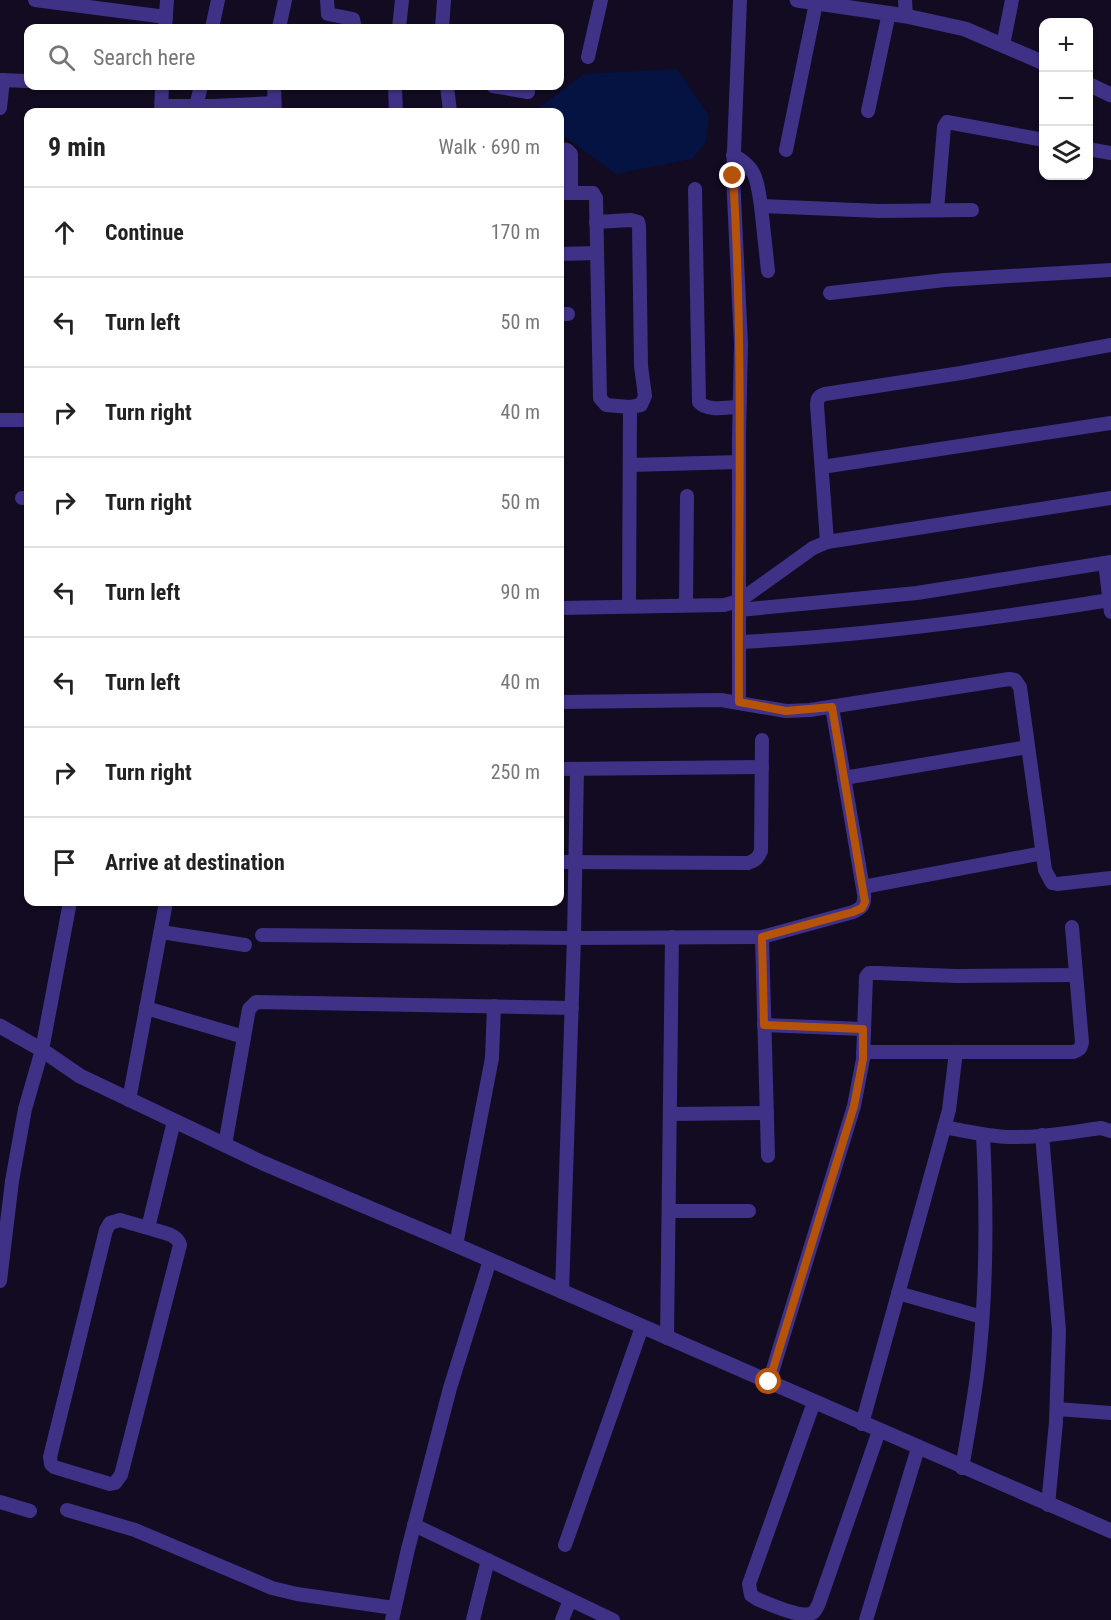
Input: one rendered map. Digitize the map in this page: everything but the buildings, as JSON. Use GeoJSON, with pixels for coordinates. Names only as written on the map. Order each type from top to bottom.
{"type":"FeatureCollection","features":[{"type":"Feature","properties":{"kind":"street"},"geometry":{"type":"LineString","coordinates":[[35,0],[165,22],[167,0]]}},
{"type":"Feature","properties":{"kind":"street"},"geometry":{"type":"LineString","coordinates":[[213,24],[218,0]]}},
{"type":"Feature","properties":{"kind":"street"},"geometry":{"type":"LineString","coordinates":[[280,24],[285,0]]}},
{"type":"Feature","properties":{"kind":"street"},"geometry":{"type":"LineString","coordinates":[[327,0],[328,14],[353,19],[354,24]]}},
{"type":"Feature","properties":{"kind":"street"},"geometry":{"type":"LineString","coordinates":[[399,24],[402,0]]}},
{"type":"Feature","properties":{"kind":"street"},"geometry":{"type":"LineString","coordinates":[[442,24],[444,0]]}},
{"type":"Feature","properties":{"kind":"street"},"geometry":{"type":"LineString","coordinates":[[588,57],[601,0]]}},
{"type":"Feature","properties":{"kind":"street"},"geometry":{"type":"LineString","coordinates":[[739,702],[741,344],[733,155],[740,0]]}},
{"type":"Feature","properties":{"kind":"street"},"geometry":{"type":"LineString","coordinates":[[797,0],[888,13],[905,8],[965,29],[1039,61]]}},
{"type":"Feature","properties":{"kind":"street"},"geometry":{"type":"LineString","coordinates":[[1003,45],[1012,0]]}},
{"type":"Feature","properties":{"kind":"street"},"geometry":{"type":"LineString","coordinates":[[786,150],[816,3]]}},
{"type":"Feature","properties":{"kind":"street"},"geometry":{"type":"LineString","coordinates":[[868,111],[888,13]]}},
{"type":"Feature","properties":{"kind":"street"},"geometry":{"type":"LineString","coordinates":[[0,108],[2,80],[24,81]]}},
{"type":"Feature","properties":{"kind":"street"},"geometry":{"type":"LineString","coordinates":[[1093,86],[1111,95]]}},
{"type":"Feature","properties":{"kind":"street"},"geometry":{"type":"LineString","coordinates":[[161,90],[161,108]]}},
{"type":"Feature","properties":{"kind":"street"},"geometry":{"type":"LineString","coordinates":[[196,106],[200,90]]}},
{"type":"Feature","properties":{"kind":"street"},"geometry":{"type":"LineString","coordinates":[[178,108],[196,106],[274,107],[274,90]]}},
{"type":"Feature","properties":{"kind":"street"},"geometry":{"type":"LineString","coordinates":[[395,90],[396,108]]}},
{"type":"Feature","properties":{"kind":"street"},"geometry":{"type":"LineString","coordinates":[[447,90],[450,108]]}},
{"type":"Feature","properties":{"kind":"street"},"geometry":{"type":"LineString","coordinates":[[516,90],[528,92]]}},
{"type":"Feature","properties":{"kind":"street"},"geometry":{"type":"LineString","coordinates":[[937,210],[945,123],[1039,139]]}},
{"type":"Feature","properties":{"kind":"street"},"geometry":{"type":"LineString","coordinates":[[564,150],[571,154],[565,193],[593,193],[595,195],[600,398],[606,405],[641,405],[645,396],[641,366],[639,226],[638,222],[631,219],[596,222]]}},
{"type":"Feature","properties":{"kind":"street"},"geometry":{"type":"LineString","coordinates":[[1093,150],[1111,153]]}},
{"type":"Feature","properties":{"kind":"street"},"geometry":{"type":"LineString","coordinates":[[733,155],[751,167],[756,177],[768,271]]}},
{"type":"Feature","properties":{"kind":"street"},"geometry":{"type":"LineString","coordinates":[[695,189],[699,402],[708,407],[740,406]]}},
{"type":"Feature","properties":{"kind":"street"},"geometry":{"type":"LineString","coordinates":[[761,206],[879,211],[972,210]]}},
{"type":"Feature","properties":{"kind":"street"},"geometry":{"type":"LineString","coordinates":[[564,254],[597,254]]}},
{"type":"Feature","properties":{"kind":"street"},"geometry":{"type":"LineString","coordinates":[[830,293],[945,280],[1111,270]]}},
{"type":"Feature","properties":{"kind":"street"},"geometry":{"type":"LineString","coordinates":[[827,542],[817,400],[825,394],[961,373],[1111,345]]}},
{"type":"Feature","properties":{"kind":"street"},"geometry":{"type":"LineString","coordinates":[[629,606],[630,406]]}},
{"type":"Feature","properties":{"kind":"street"},"geometry":{"type":"LineString","coordinates":[[0,420],[24,420]]}},
{"type":"Feature","properties":{"kind":"street"},"geometry":{"type":"LineString","coordinates":[[822,467],[1111,423]]}},
{"type":"Feature","properties":{"kind":"street"},"geometry":{"type":"LineString","coordinates":[[630,465],[739,462]]}},
{"type":"Feature","properties":{"kind":"street"},"geometry":{"type":"LineString","coordinates":[[686,605],[687,496]]}},
{"type":"Feature","properties":{"kind":"street"},"geometry":{"type":"LineString","coordinates":[[739,606],[813,548],[827,542],[1111,498]]}},
{"type":"Feature","properties":{"kind":"street"},"geometry":{"type":"LineString","coordinates":[[564,608],[724,604],[739,606],[917,593],[1108,563],[1110,606],[931,627],[814,638],[739,642]]}},
{"type":"Feature","properties":{"kind":"street"},"geometry":{"type":"LineString","coordinates":[[564,702],[721,700],[786,711],[832,707],[1009,679],[1015,680],[1020,687],[1045,870],[1052,883],[1058,884],[1111,878]]}},
{"type":"Feature","properties":{"kind":"street"},"geometry":{"type":"LineString","coordinates":[[262,935],[762,937],[853,912],[862,908],[865,902],[832,707]]}},
{"type":"Feature","properties":{"kind":"street"},"geometry":{"type":"LineString","coordinates":[[564,862],[748,863],[754,861],[761,851],[762,740]]}},
{"type":"Feature","properties":{"kind":"street"},"geometry":{"type":"LineString","coordinates":[[844,777],[1028,747]]}},
{"type":"Feature","properties":{"kind":"street"},"geometry":{"type":"LineString","coordinates":[[564,769],[762,767]]}},
{"type":"Feature","properties":{"kind":"street"},"geometry":{"type":"LineString","coordinates":[[562,1292],[572,1008],[577,769]]}},
{"type":"Feature","properties":{"kind":"street"},"geometry":{"type":"LineString","coordinates":[[863,887],[1042,853]]}},
{"type":"Feature","properties":{"kind":"street"},"geometry":{"type":"LineString","coordinates":[[0,1281],[12,1181],[26,1109],[42,1050],[69,906]]}},
{"type":"Feature","properties":{"kind":"street"},"geometry":{"type":"LineString","coordinates":[[129,1100],[165,906]]}},
{"type":"Feature","properties":{"kind":"street"},"geometry":{"type":"LineString","coordinates":[[863,1052],[1072,1052],[1078,1050],[1082,1042],[1072,927]]}},
{"type":"Feature","properties":{"kind":"street"},"geometry":{"type":"LineString","coordinates":[[161,932],[245,945]]}},
{"type":"Feature","properties":{"kind":"street"},"geometry":{"type":"LineString","coordinates":[[667,1338],[672,937]]}},
{"type":"Feature","properties":{"kind":"street"},"geometry":{"type":"LineString","coordinates":[[762,937],[768,1156]]}},
{"type":"Feature","properties":{"kind":"street"},"geometry":{"type":"LineString","coordinates":[[769,1382],[854,1106],[863,1052],[864,982],[869,974],[1076,975]]}},
{"type":"Feature","properties":{"kind":"street"},"geometry":{"type":"LineString","coordinates":[[225,1145],[249,1009],[256,1002],[572,1008]]}},
{"type":"Feature","properties":{"kind":"street"},"geometry":{"type":"LineString","coordinates":[[456,1245],[492,1058],[494,1006]]}},
{"type":"Feature","properties":{"kind":"street"},"geometry":{"type":"LineString","coordinates":[[146,1008],[244,1037]]}},
{"type":"Feature","properties":{"kind":"street"},"geometry":{"type":"LineString","coordinates":[[764,1025],[863,1029]]}},
{"type":"Feature","properties":{"kind":"street"},"geometry":{"type":"LineString","coordinates":[[0,1026],[42,1050],[80,1076],[225,1145],[1111,1532]]}},
{"type":"Feature","properties":{"kind":"street"},"geometry":{"type":"LineString","coordinates":[[862,1424],[944,1127],[953,1085],[956,1052]]}},
{"type":"Feature","properties":{"kind":"street"},"geometry":{"type":"LineString","coordinates":[[670,1113],[767,1113]]}},
{"type":"Feature","properties":{"kind":"street"},"geometry":{"type":"LineString","coordinates":[[148,1228],[174,1121]]}},
{"type":"Feature","properties":{"kind":"street"},"geometry":{"type":"LineString","coordinates":[[944,1127],[983,1135],[1009,1137],[1042,1136],[1101,1128],[1111,1131]]}},
{"type":"Feature","properties":{"kind":"street"},"geometry":{"type":"LineString","coordinates":[[962,1467],[978,1369],[982,1317],[986,1224],[983,1135]]}},
{"type":"Feature","properties":{"kind":"street"},"geometry":{"type":"LineString","coordinates":[[1042,1136],[1059,1330],[1057,1409],[1048,1505]]}},
{"type":"Feature","properties":{"kind":"street"},"geometry":{"type":"LineString","coordinates":[[669,1211],[749,1211]]}},
{"type":"Feature","properties":{"kind":"street"},"geometry":{"type":"LineString","coordinates":[[120,1220],[148,1228],[175,1237],[180,1245],[121,1475],[115,1483],[110,1484],[54,1467],[50,1457],[106,1230],[110,1223],[120,1220]]}},
{"type":"Feature","properties":{"kind":"street"},"geometry":{"type":"LineString","coordinates":[[67,1510],[135,1530],[272,1588],[393,1614],[450,1388],[490,1260]]}},
{"type":"Feature","properties":{"kind":"street"},"geometry":{"type":"LineString","coordinates":[[898,1293],[982,1317]]}},
{"type":"Feature","properties":{"kind":"street"},"geometry":{"type":"LineString","coordinates":[[565,1545],[642,1327]]}},
{"type":"Feature","properties":{"kind":"street"},"geometry":{"type":"LineString","coordinates":[[814,1402],[749,1584],[752,1595],[757,1599],[798,1615],[807,1616],[815,1611],[879,1431]]}},
{"type":"Feature","properties":{"kind":"street"},"geometry":{"type":"LineString","coordinates":[[1057,1409],[1111,1413]]}},
{"type":"Feature","properties":{"kind":"street"},"geometry":{"type":"LineString","coordinates":[[866,1620],[918,1448]]}},
{"type":"Feature","properties":{"kind":"street"},"geometry":{"type":"LineString","coordinates":[[0,1502],[30,1511]]}},
{"type":"Feature","properties":{"kind":"street"},"geometry":{"type":"LineString","coordinates":[[414,1525],[613,1620]]}},
{"type":"Feature","properties":{"kind":"street"},"geometry":{"type":"LineString","coordinates":[[473,1620],[488,1560]]}},
{"type":"Feature","properties":{"kind":"street"},"geometry":{"type":"LineString","coordinates":[[562,1620],[570,1600]]}},
{"type":"Feature","properties":{"kind":"shaded area"},"geometry":{"type":"Polygon","coordinates":[[[677,69],[709,116],[706,142],[692,159],[616,174],[564,136],[564,108],[538,108],[584,74],[677,69]]]}},
{"type":"Feature","properties":{"kind":"route"},"geometry":{"type":"LineString","coordinates":[[733,176],[741,344],[739,702],[786,711],[832,707],[865,902],[862,908],[853,912],[762,937],[764,1025],[863,1029],[863,1059],[854,1106],[769,1382]]}}]}
